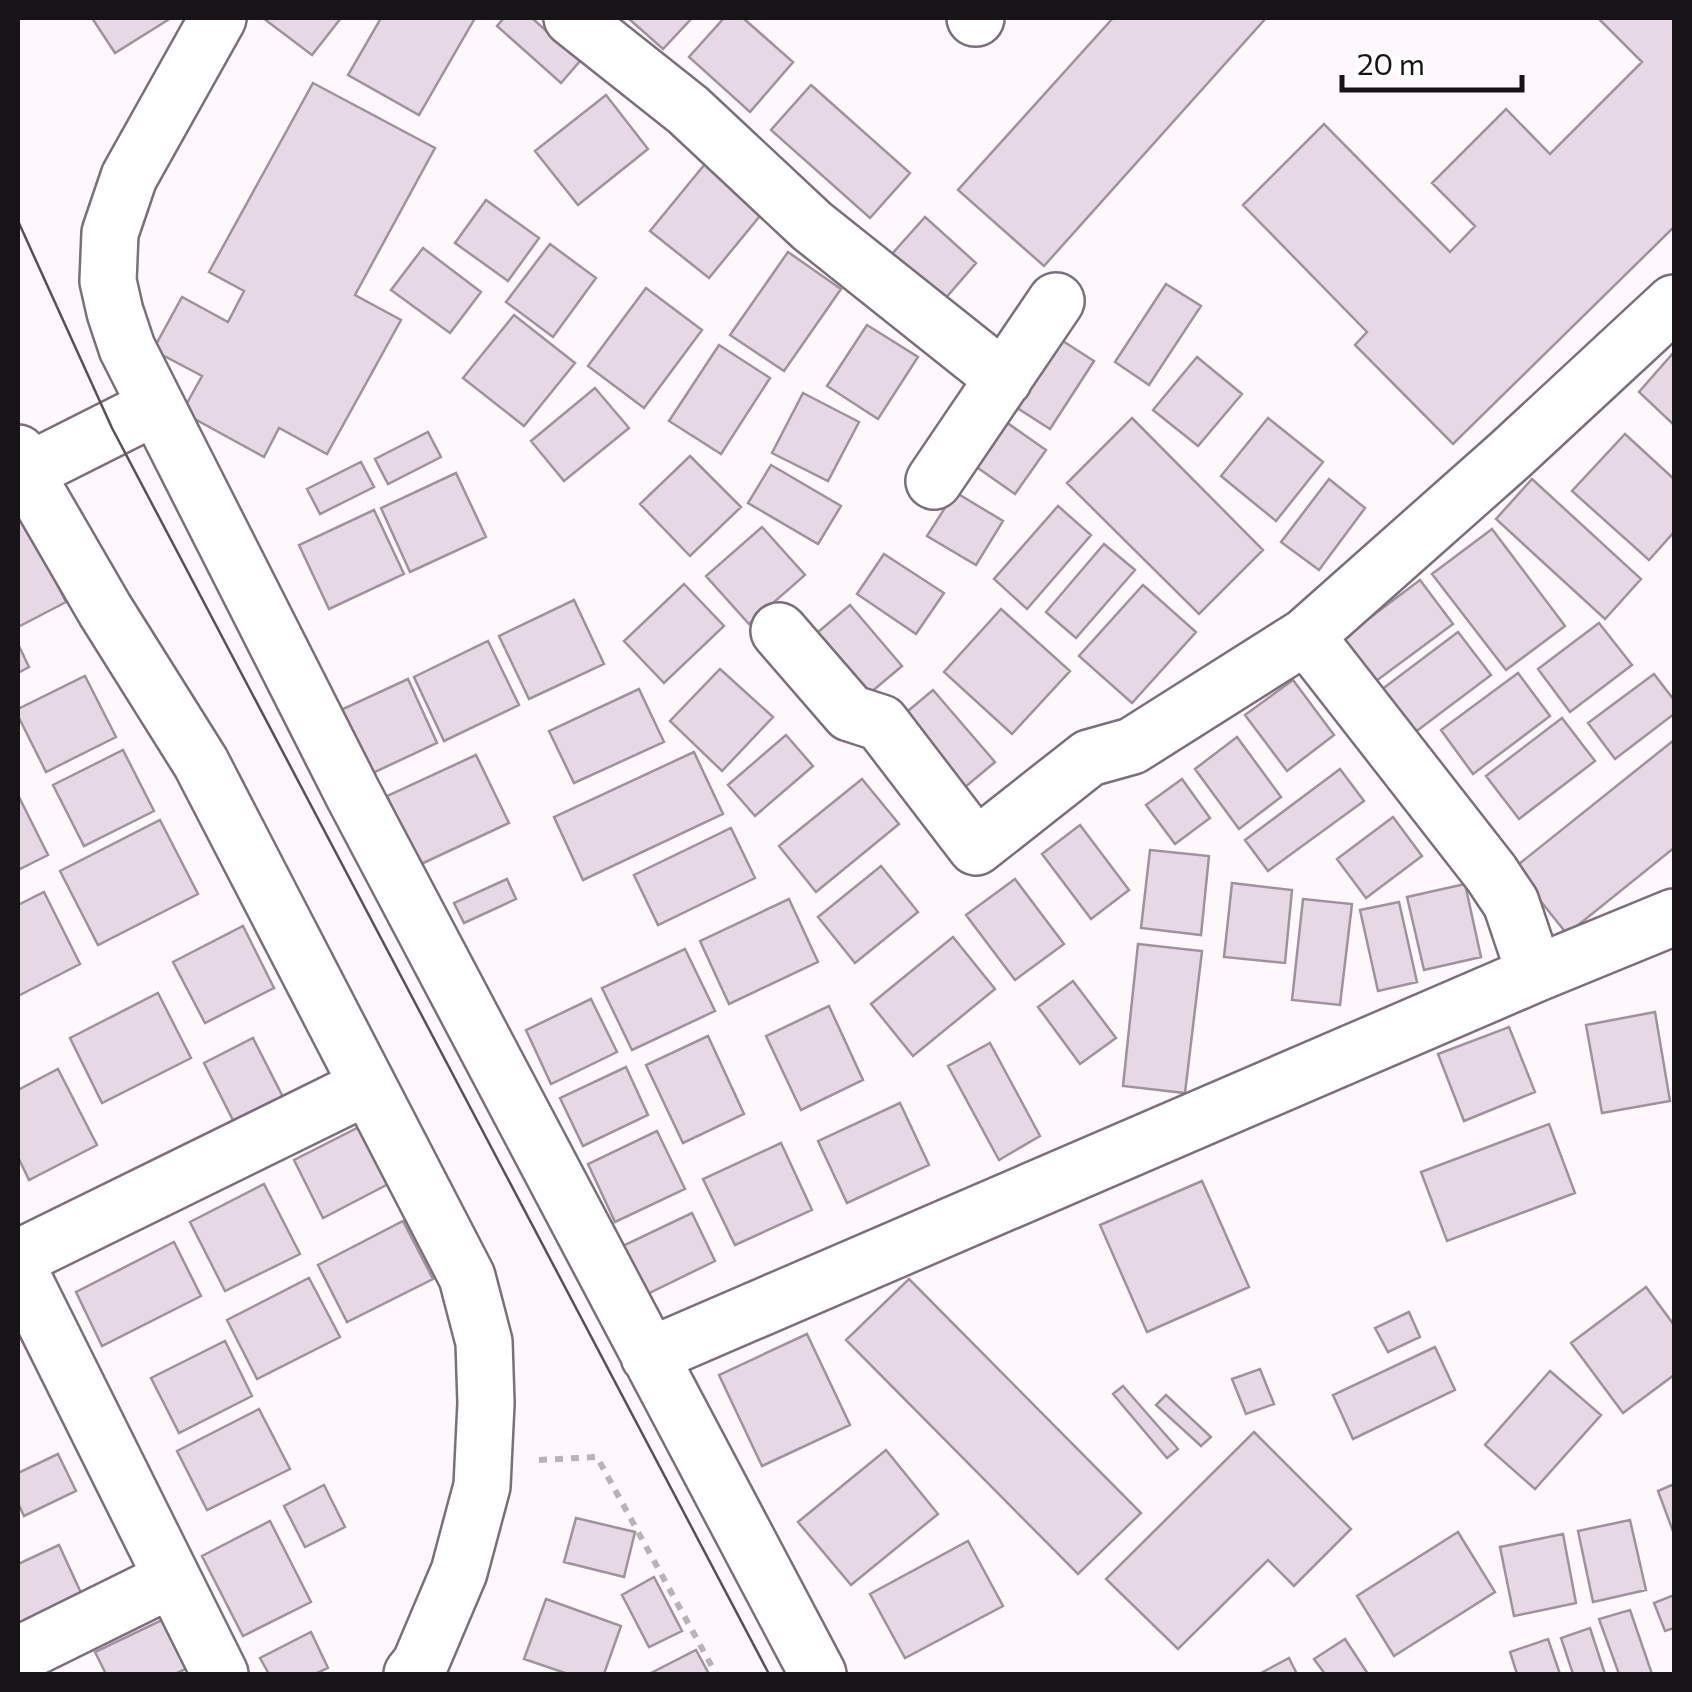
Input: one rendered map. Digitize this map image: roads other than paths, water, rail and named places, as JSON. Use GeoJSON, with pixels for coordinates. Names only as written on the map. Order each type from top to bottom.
{"type":"FeatureCollection","features":[{"type":"Feature","properties":{"kind":"street"},"geometry":{"type":"LineString","coordinates":[[218,18],[129,177],[110,232],[108,281],[126,348],[353,794],[818,1674]]}},
{"type":"Feature","properties":{"kind":"street"},"geometry":{"type":"LineString","coordinates":[[572,18],[688,110],[812,226],[1004,378]]}},
{"type":"Feature","properties":{"kind":"street"},"geometry":{"type":"LineString","coordinates":[[934,480],[1056,301]]}},
{"type":"Feature","properties":{"kind":"street"},"geometry":{"type":"LineString","coordinates":[[779,630],[850,712],[881,723],[976,847],[1088,758],[1132,746],[1306,636],[1674,303]]}},
{"type":"Feature","properties":{"kind":"street"},"geometry":{"type":"LineString","coordinates":[[155,407],[20,467],[201,763],[467,1277],[484,1342],[482,1486],[458,1572],[420,1664],[412,1674]]}},
{"type":"Feature","properties":{"kind":"street"},"geometry":{"type":"LineString","coordinates":[[1306,636],[1491,872],[1511,903],[1535,974]]}},
{"type":"Feature","properties":{"kind":"street"},"geometry":{"type":"LineString","coordinates":[[649,1356],[1674,916]]}},
{"type":"Feature","properties":{"kind":"street"},"geometry":{"type":"LineString","coordinates":[[18,1258],[368,1086]]}},
{"type":"Feature","properties":{"kind":"street"},"geometry":{"type":"LineString","coordinates":[[18,1268],[220,1674]]}},
{"type":"Feature","properties":{"kind":"street"},"geometry":{"type":"LineString","coordinates":[[18,1655],[172,1578]]}},
{"type":"Feature","properties":{"kind":"tram line"},"geometry":{"type":"LineString","coordinates":[[18,221],[112,428],[769,1674]]}}]}
